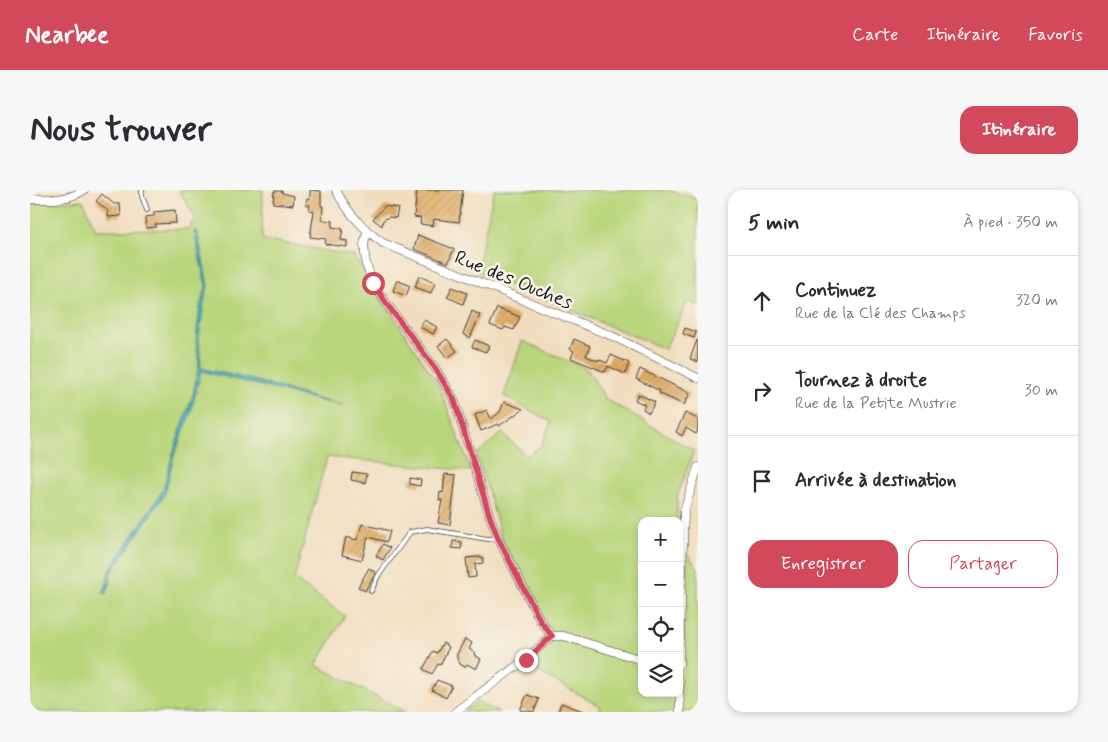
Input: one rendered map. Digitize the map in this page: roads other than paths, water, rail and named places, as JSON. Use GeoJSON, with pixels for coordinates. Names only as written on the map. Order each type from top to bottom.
{"type":"FeatureCollection","features":[{"type":"Feature","properties":{"kind":"street"},"geometry":{"type":"LineString","coordinates":[[30,199],[60,199],[77,195],[84,190]]}},
{"type":"Feature","properties":{"kind":"street","name":"Rue des Ouches"},"geometry":{"type":"LineString","coordinates":[[336,190],[353,217],[367,232],[383,243],[603,332],[698,378]]}},
{"type":"Feature","properties":{"kind":"street"},"geometry":{"type":"LineString","coordinates":[[367,232],[364,244],[366,264],[373,283],[435,368],[454,399],[498,538],[541,622],[552,636]]}},
{"type":"Feature","properties":{"kind":"street"},"geometry":{"type":"LineString","coordinates":[[679,652],[684,511],[698,467]]}},
{"type":"Feature","properties":{"kind":"street"},"geometry":{"type":"LineString","coordinates":[[455,712],[526,660],[552,636],[564,636],[638,659]]}},
{"type":"Feature","properties":{"kind":"street"},"geometry":{"type":"LineString","coordinates":[[680,697],[680,712]]}},
{"type":"Feature","properties":{"kind":"lane"},"geometry":{"type":"LineString","coordinates":[[142,190],[147,210]]}},
{"type":"Feature","properties":{"kind":"lane"},"geometry":{"type":"LineString","coordinates":[[371,591],[378,576],[410,532],[427,529],[488,539],[498,538]]}},
{"type":"Feature","properties":{"kind":"water"},"geometry":{"type":"Polygon","coordinates":[[[194,231],[197,231],[198,234],[208,286],[199,337],[201,368],[257,381],[342,406],[201,371],[191,412],[174,456],[165,494],[110,575],[111,581],[106,594],[103,593],[108,580],[108,573],[163,490],[172,456],[193,394],[199,364],[196,340],[200,306],[206,287],[194,231]]]}}]}
